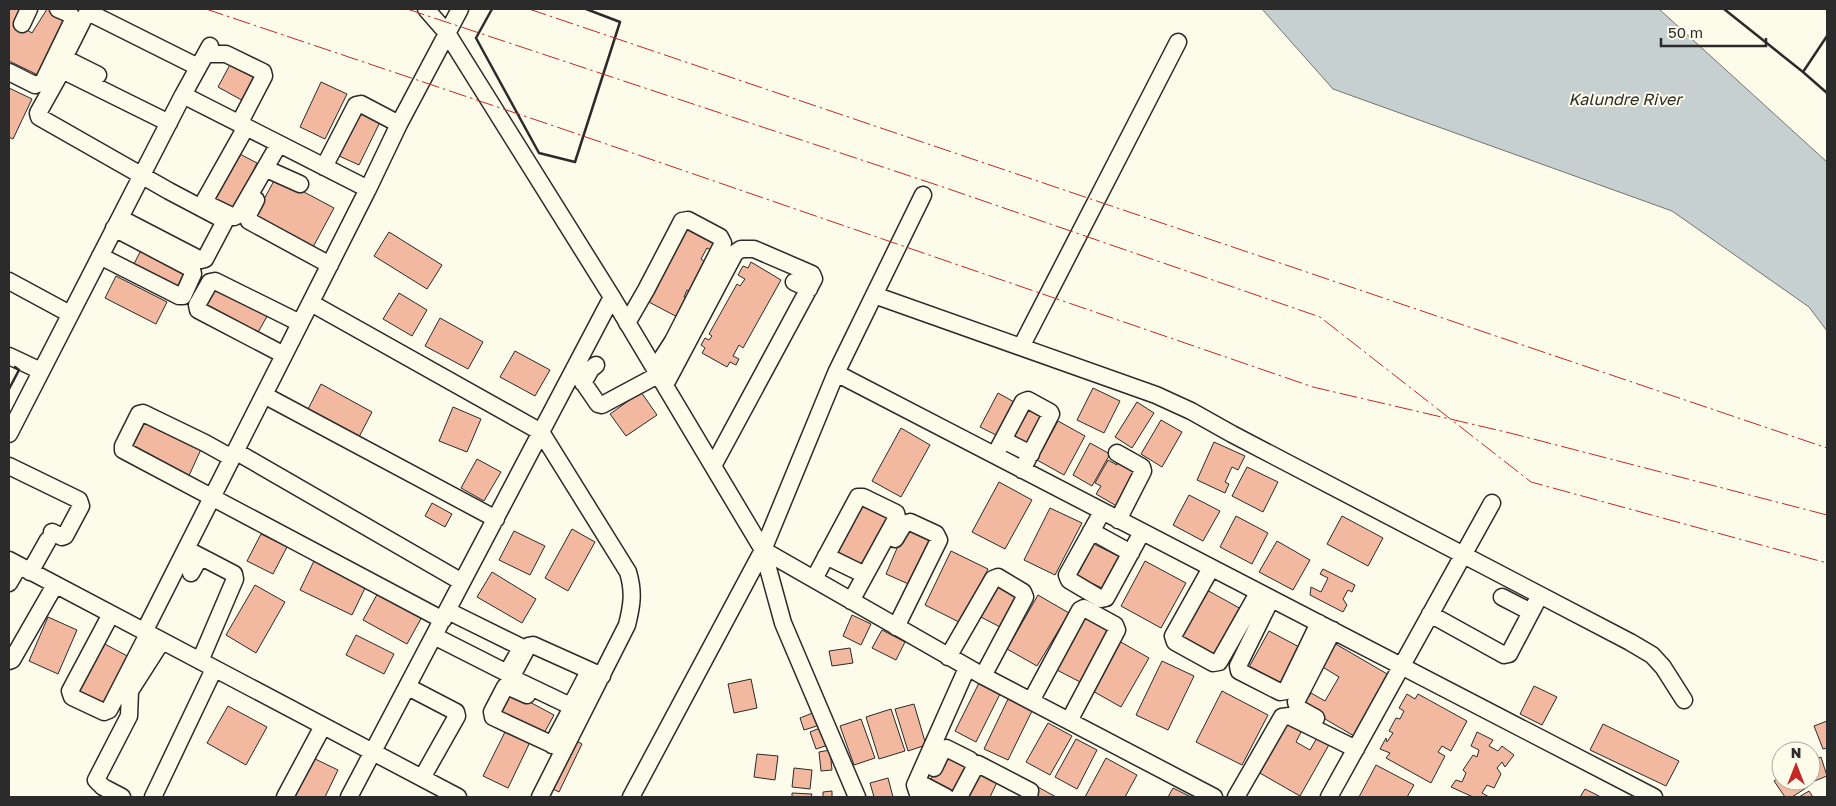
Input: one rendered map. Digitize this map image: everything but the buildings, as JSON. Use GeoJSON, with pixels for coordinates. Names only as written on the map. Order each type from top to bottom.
{"type":"FeatureCollection","features":[{"type":"Feature","properties":{"kind":"street"},"geometry":{"type":"LineString","coordinates":[[22,24],[29,9]]}},
{"type":"Feature","properties":{"kind":"street"},"geometry":{"type":"LineString","coordinates":[[9,72],[35,85],[43,82],[73,20],[70,14],[58,9]]}},
{"type":"Feature","properties":{"kind":"street"},"geometry":{"type":"LineString","coordinates":[[426,9],[447,33],[612,297],[763,550],[783,623],[857,797]]}},
{"type":"Feature","properties":{"kind":"street"},"geometry":{"type":"LineString","coordinates":[[122,797],[103,787],[96,780],[129,716],[130,691],[186,549],[460,9]]}},
{"type":"Feature","properties":{"kind":"street"},"geometry":{"type":"LineString","coordinates":[[171,118],[68,60],[66,54],[86,16],[92,14],[204,56],[226,54],[263,72],[264,76],[247,108],[240,107],[239,124],[205,200],[207,204],[234,217],[238,215],[281,145]]}},
{"type":"Feature","properties":{"kind":"street"},"geometry":{"type":"LineString","coordinates":[[1021,347],[1178,42]]}},
{"type":"Feature","properties":{"kind":"street"},"geometry":{"type":"LineString","coordinates":[[9,434],[204,56]]}},
{"type":"Feature","properties":{"kind":"street"},"geometry":{"type":"LineString","coordinates":[[117,223],[201,260],[205,258],[224,223],[222,219],[39,117],[38,113],[61,72],[66,72],[171,118]]}},
{"type":"Feature","properties":{"kind":"street"},"geometry":{"type":"LineString","coordinates":[[183,95],[368,189]]}},
{"type":"Feature","properties":{"kind":"street"},"geometry":{"type":"LineString","coordinates":[[324,167],[356,105],[361,104],[400,124]]}},
{"type":"Feature","properties":{"kind":"street"},"geometry":{"type":"LineString","coordinates":[[281,145],[271,171],[248,215],[249,221],[330,265]]}},
{"type":"Feature","properties":{"kind":"street"},"geometry":{"type":"LineString","coordinates":[[271,171],[300,184]]}},
{"type":"Feature","properties":{"kind":"street"},"geometry":{"type":"LineString","coordinates":[[631,797],[763,550],[836,373],[923,195]]}},
{"type":"Feature","properties":{"kind":"street"},"geometry":{"type":"LineString","coordinates":[[627,323],[682,221],[688,220],[720,238],[723,243],[673,341],[660,376]]}},
{"type":"Feature","properties":{"kind":"street"},"geometry":{"type":"LineString","coordinates":[[100,256],[179,296],[183,296],[193,274],[192,269],[117,223]]}},
{"type":"Feature","properties":{"kind":"street"},"geometry":{"type":"LineString","coordinates":[[574,369],[598,404],[602,405],[660,376],[736,252],[741,249],[754,249],[812,274],[814,279],[801,285],[713,466]]}},
{"type":"Feature","properties":{"kind":"street"},"geometry":{"type":"LineString","coordinates":[[9,281],[70,314]]}},
{"type":"Feature","properties":{"kind":"street"},"geometry":{"type":"LineString","coordinates":[[284,355],[198,310],[197,305],[210,282],[215,281],[300,323]]}},
{"type":"Feature","properties":{"kind":"street"},"geometry":{"type":"LineString","coordinates":[[874,295],[1156,395],[1191,411],[1232,434],[1438,538],[1463,554],[1630,642],[1652,655],[1663,667],[1684,700]]}},
{"type":"Feature","properties":{"kind":"street"},"geometry":{"type":"LineString","coordinates":[[349,797],[612,297]]}},
{"type":"Feature","properties":{"kind":"street"},"geometry":{"type":"LineString","coordinates":[[311,303],[541,432],[628,572],[633,586],[628,625],[595,674],[558,747],[540,797]]}},
{"type":"Feature","properties":{"kind":"street"},"geometry":{"type":"LineString","coordinates":[[9,356],[41,371]]}},
{"type":"Feature","properties":{"kind":"street"},"geometry":{"type":"LineString","coordinates":[[584,383],[596,365]]}},
{"type":"Feature","properties":{"kind":"street"},"geometry":{"type":"LineString","coordinates":[[836,373],[1654,797]]}},
{"type":"Feature","properties":{"kind":"street"},"geometry":{"type":"LineString","coordinates":[[264,395],[496,519]]}},
{"type":"Feature","properties":{"kind":"street"},"geometry":{"type":"LineString","coordinates":[[995,456],[1024,402],[1028,400],[1051,414],[1022,470]]}},
{"type":"Feature","properties":{"kind":"street"},"geometry":{"type":"LineString","coordinates":[[434,636],[505,672],[508,671],[520,650],[519,646],[445,615],[123,450],[123,446],[139,414],[143,413],[234,455],[462,582]]}},
{"type":"Feature","properties":{"kind":"street"},"geometry":{"type":"LineString","coordinates":[[1004,440],[1031,454]]}},
{"type":"Feature","properties":{"kind":"street"},"geometry":{"type":"LineString","coordinates":[[1117,453],[1142,466],[1143,471],[1118,520]]}},
{"type":"Feature","properties":{"kind":"street"},"geometry":{"type":"LineString","coordinates":[[9,466],[79,500],[81,506],[65,536],[50,536],[19,566],[9,583]]}},
{"type":"Feature","properties":{"kind":"street"},"geometry":{"type":"LineString","coordinates":[[814,579],[858,497],[863,497],[896,512],[897,517],[864,575],[855,603]]}},
{"type":"Feature","properties":{"kind":"street"},"geometry":{"type":"LineString","coordinates":[[1329,797],[1492,503]]}},
{"type":"Feature","properties":{"kind":"street"},"geometry":{"type":"LineString","coordinates":[[1102,512],[1067,575],[1069,580],[1101,598],[1106,598],[1142,532]]}},
{"type":"Feature","properties":{"kind":"street"},"geometry":{"type":"LineString","coordinates":[[1438,538],[1460,538],[1468,521],[1480,523]]}},
{"type":"Feature","properties":{"kind":"street"},"geometry":{"type":"LineString","coordinates":[[855,603],[904,524],[910,522],[936,534],[939,540],[896,627]]}},
{"type":"Feature","properties":{"kind":"street"},"geometry":{"type":"LineString","coordinates":[[1091,531],[1131,552]]}},
{"type":"Feature","properties":{"kind":"street"},"geometry":{"type":"LineString","coordinates":[[153,797],[207,665],[235,579],[234,574],[186,549]]}},
{"type":"Feature","properties":{"kind":"street"},"geometry":{"type":"LineString","coordinates":[[763,550],[967,668],[1214,797]]}},
{"type":"Feature","properties":{"kind":"street"},"geometry":{"type":"LineString","coordinates":[[826,556],[864,575]]}},
{"type":"Feature","properties":{"kind":"street"},"geometry":{"type":"LineString","coordinates":[[191,573],[200,557]]}},
{"type":"Feature","properties":{"kind":"street"},"geometry":{"type":"LineString","coordinates":[[19,566],[458,797]]}},
{"type":"Feature","properties":{"kind":"street"},"geometry":{"type":"LineString","coordinates":[[1211,568],[1174,636],[1175,642],[1213,662],[1219,662],[1265,596]]}},
{"type":"Feature","properties":{"kind":"street"},"geometry":{"type":"LineString","coordinates":[[948,657],[993,579],[998,577],[1023,592],[1025,597],[983,676]]}},
{"type":"Feature","properties":{"kind":"street"},"geometry":{"type":"LineString","coordinates":[[9,661],[12,660],[55,585]]}},
{"type":"Feature","properties":{"kind":"street"},"geometry":{"type":"LineString","coordinates":[[1430,614],[1504,655],[1510,654],[1540,595]]}},
{"type":"Feature","properties":{"kind":"street"},"geometry":{"type":"LineString","coordinates":[[1265,596],[1238,666],[1239,671],[1280,692],[1286,691],[1326,627]]}},
{"type":"Feature","properties":{"kind":"street"},"geometry":{"type":"LineString","coordinates":[[1502,597],[1532,612]]}},
{"type":"Feature","properties":{"kind":"street"},"geometry":{"type":"LineString","coordinates":[[1030,701],[1080,610],[1084,608],[1100,616],[1115,625],[1116,630],[1069,721]]}},
{"type":"Feature","properties":{"kind":"street"},"geometry":{"type":"LineString","coordinates":[[111,614],[70,690],[72,697],[104,712],[108,710],[151,635]]}},
{"type":"Feature","properties":{"kind":"street"},"geometry":{"type":"LineString","coordinates":[[1326,627],[1296,702],[1298,708],[1358,746]]}},
{"type":"Feature","properties":{"kind":"street"},"geometry":{"type":"LineString","coordinates":[[576,712],[514,679],[513,674],[528,646],[533,646],[595,674]]}},
{"type":"Feature","properties":{"kind":"street"},"geometry":{"type":"LineString","coordinates":[[946,797],[921,794],[915,785],[967,668]]}},
{"type":"Feature","properties":{"kind":"street"},"geometry":{"type":"LineString","coordinates":[[408,687],[456,712],[458,716],[422,778]]}},
{"type":"Feature","properties":{"kind":"street"},"geometry":{"type":"LineString","coordinates":[[558,747],[493,717],[492,712],[505,687],[509,687],[576,712]]}},
{"type":"Feature","properties":{"kind":"street"},"geometry":{"type":"LineString","coordinates":[[1236,797],[1282,717],[1289,716],[1335,745],[1358,746]]}},
{"type":"Feature","properties":{"kind":"street"},"geometry":{"type":"LineString","coordinates":[[285,797],[323,726]]}},
{"type":"Feature","properties":{"kind":"street"},"geometry":{"type":"LineString","coordinates":[[921,794],[943,749],[946,748],[970,760]]}},
{"type":"Feature","properties":{"kind":"street"},"geometry":{"type":"LineString","coordinates":[[959,797],[978,764],[1030,791],[1029,797]]}},
{"type":"Feature","properties":{"kind":"water","name":"Kalundre River"},"geometry":{"type":"Polygon","coordinates":[[[1262,9],[1659,9],[1827,162],[1827,331],[1809,307],[1672,211],[1333,89],[1262,9]]]}},
{"type":"Feature","properties":{"kind":"wall"},"geometry":{"type":"LineString","coordinates":[[492,9],[476,38],[539,153],[575,162],[620,22],[586,9]]}},
{"type":"Feature","properties":{"kind":"wall"},"geometry":{"type":"LineString","coordinates":[[1724,9],[1803,72]]}},
{"type":"Feature","properties":{"kind":"wall"},"geometry":{"type":"LineString","coordinates":[[1827,36],[1803,72],[1827,93]]}},
{"type":"Feature","properties":{"kind":"wall"},"geometry":{"type":"LineString","coordinates":[[9,389],[19,370],[15,367]]}},
{"type":"Feature","properties":{"kind":"power"},"geometry":{"type":"LineString","coordinates":[[206,9],[554,126],[1313,387],[1510,433],[1827,515]]}},
{"type":"Feature","properties":{"kind":"power"},"geometry":{"type":"LineString","coordinates":[[407,9],[943,187],[1320,317],[1531,482],[1827,563]]}},
{"type":"Feature","properties":{"kind":"power"},"geometry":{"type":"LineString","coordinates":[[529,9],[1827,448]]}}]}
